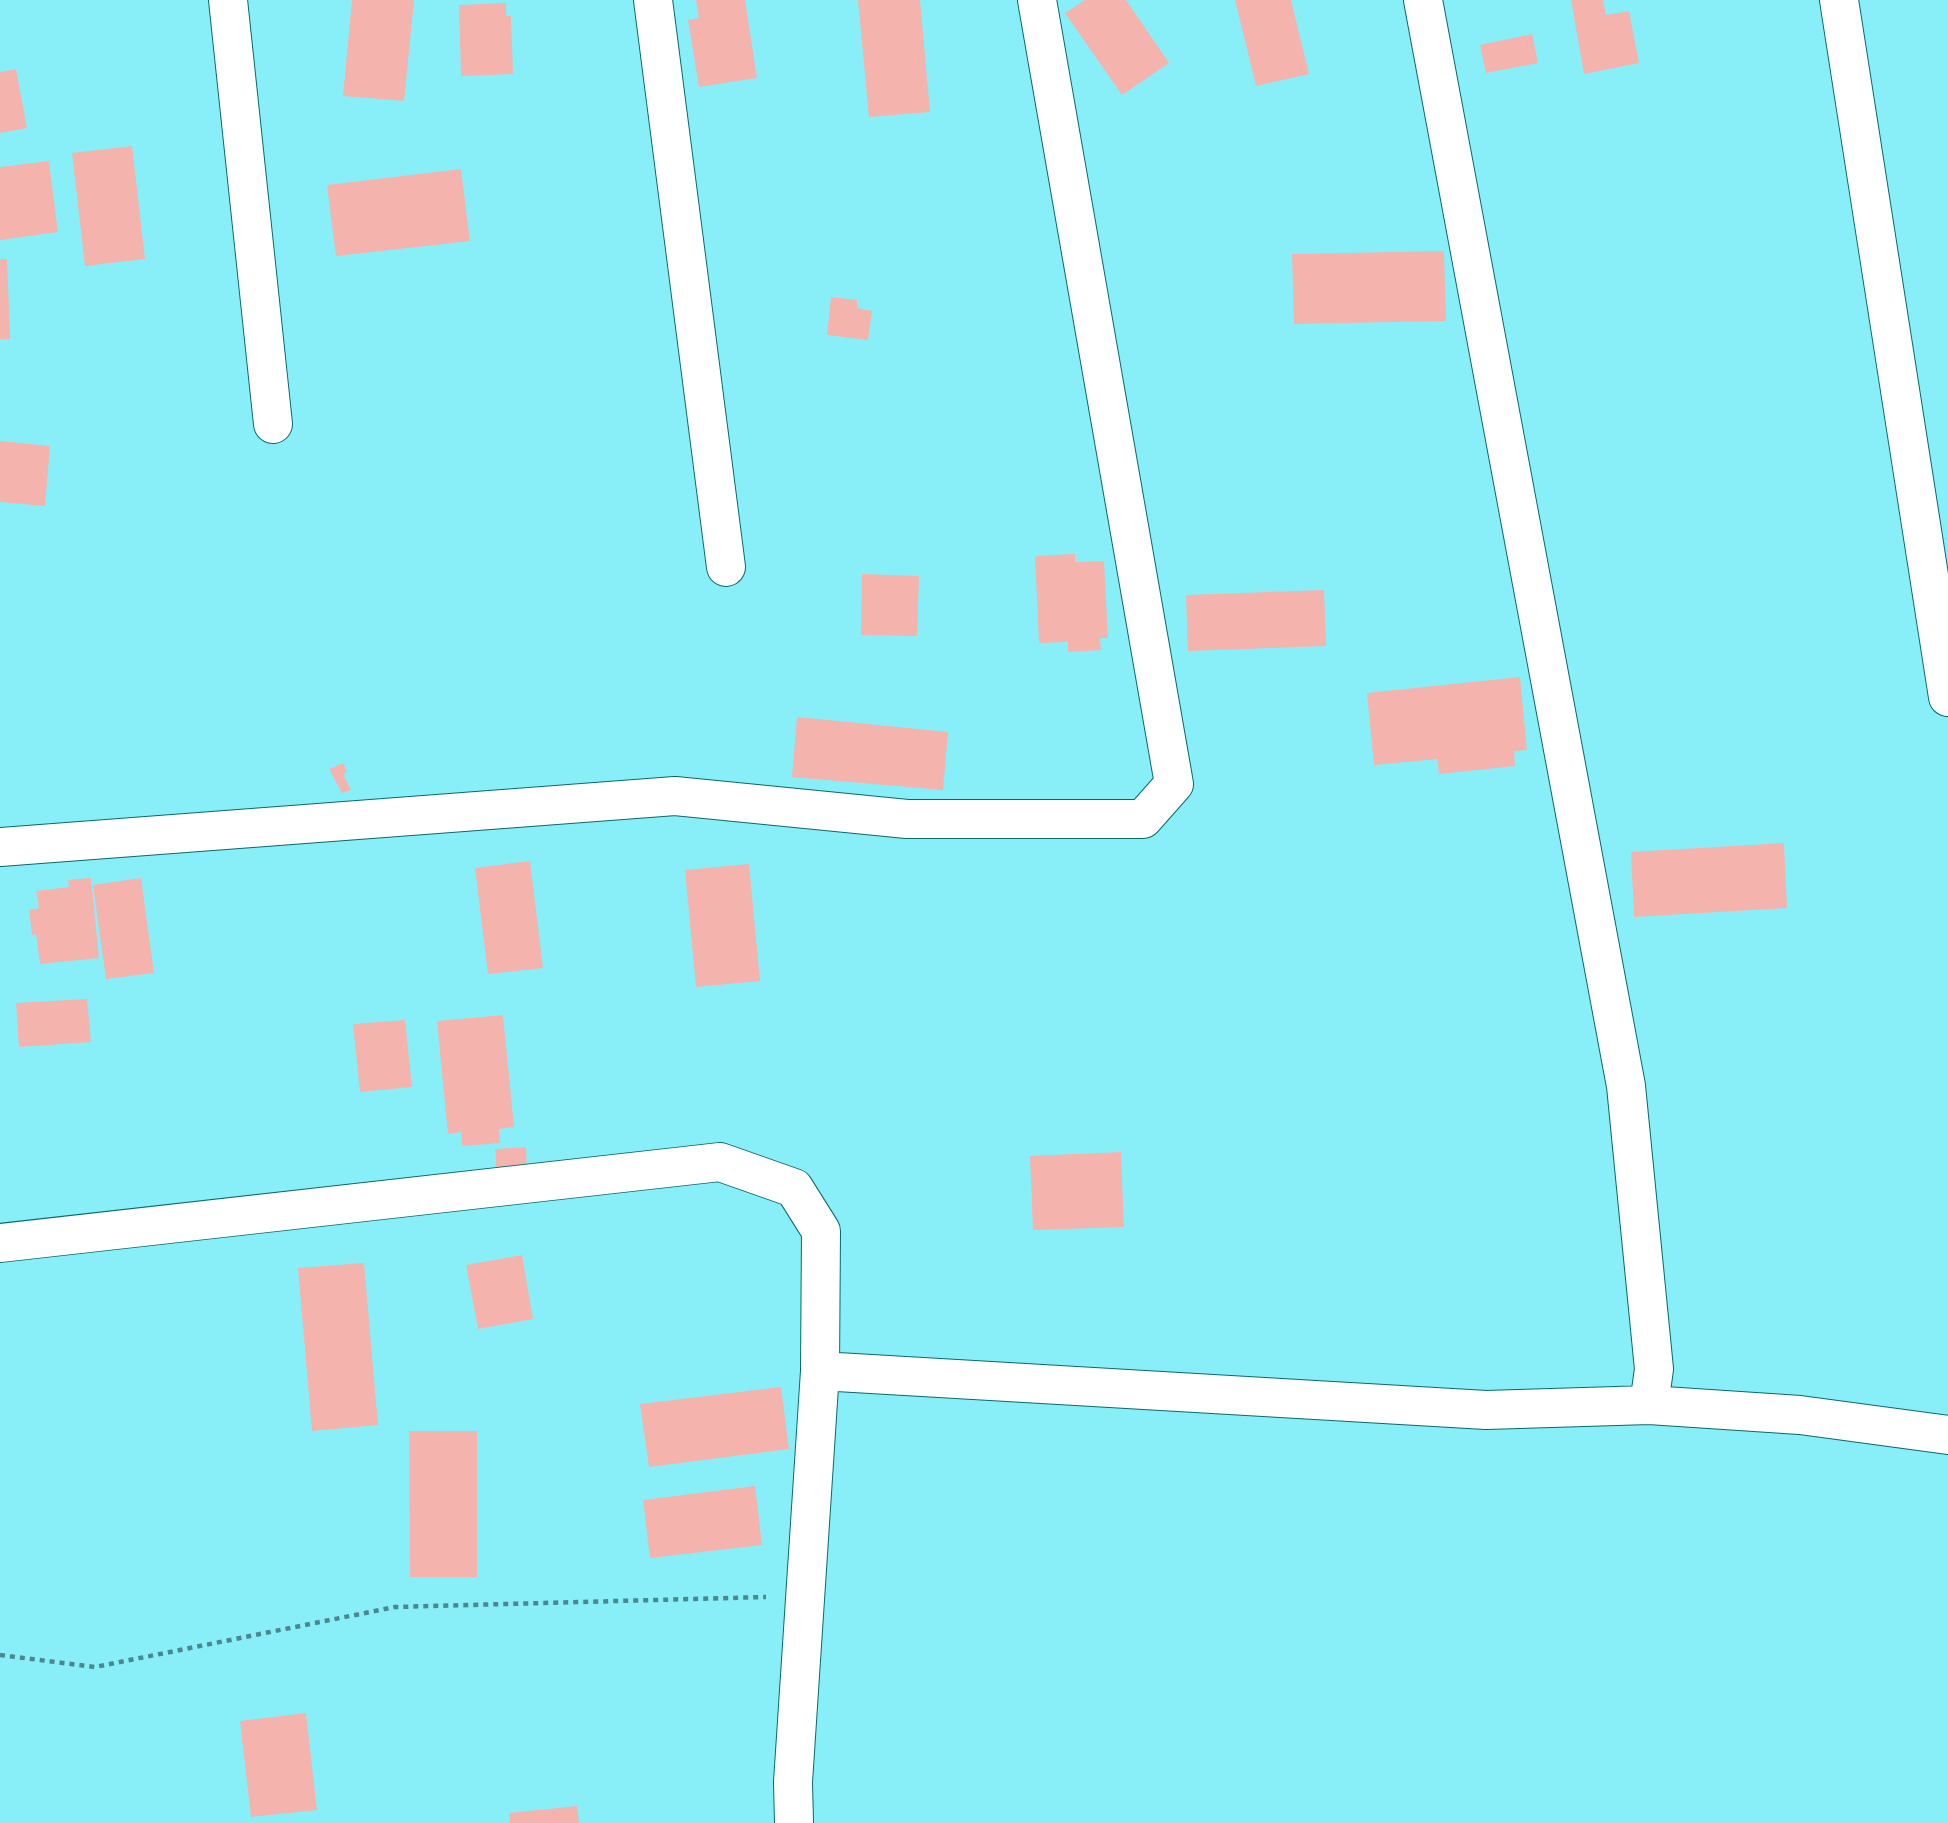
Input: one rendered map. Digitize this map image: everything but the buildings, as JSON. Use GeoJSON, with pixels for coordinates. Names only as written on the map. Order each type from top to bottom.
{"type":"FeatureCollection","features":[{"type":"Feature","properties":{"kind":"street"},"geometry":{"type":"LineString","coordinates":[[228,0],[273,424]]}},
{"type":"Feature","properties":{"kind":"street"},"geometry":{"type":"LineString","coordinates":[[653,0],[726,567]]}},
{"type":"Feature","properties":{"kind":"street"},"geometry":{"type":"LineString","coordinates":[[0,847],[675,796],[907,819],[1143,820],[1174,784],[1037,0]]}},
{"type":"Feature","properties":{"kind":"street"},"geometry":{"type":"LineString","coordinates":[[1423,0],[1626,1086],[1654,1369],[1649,1405]]}},
{"type":"Feature","properties":{"kind":"street"},"geometry":{"type":"LineString","coordinates":[[1839,0],[1948,697]]}},
{"type":"Feature","properties":{"kind":"street"},"geometry":{"type":"LineString","coordinates":[[0,1243],[720,1162],[794,1188],[821,1231],[820,1371],[793,1782],[794,1823]]}},
{"type":"Feature","properties":{"kind":"street"},"geometry":{"type":"LineString","coordinates":[[820,1371],[1486,1410],[1649,1405],[1800,1415],[1948,1435]]}},
{"type":"Feature","properties":{"kind":"path"},"geometry":{"type":"LineString","coordinates":[[0,1655],[95,1667],[395,1606],[806,1596]]}}]}
